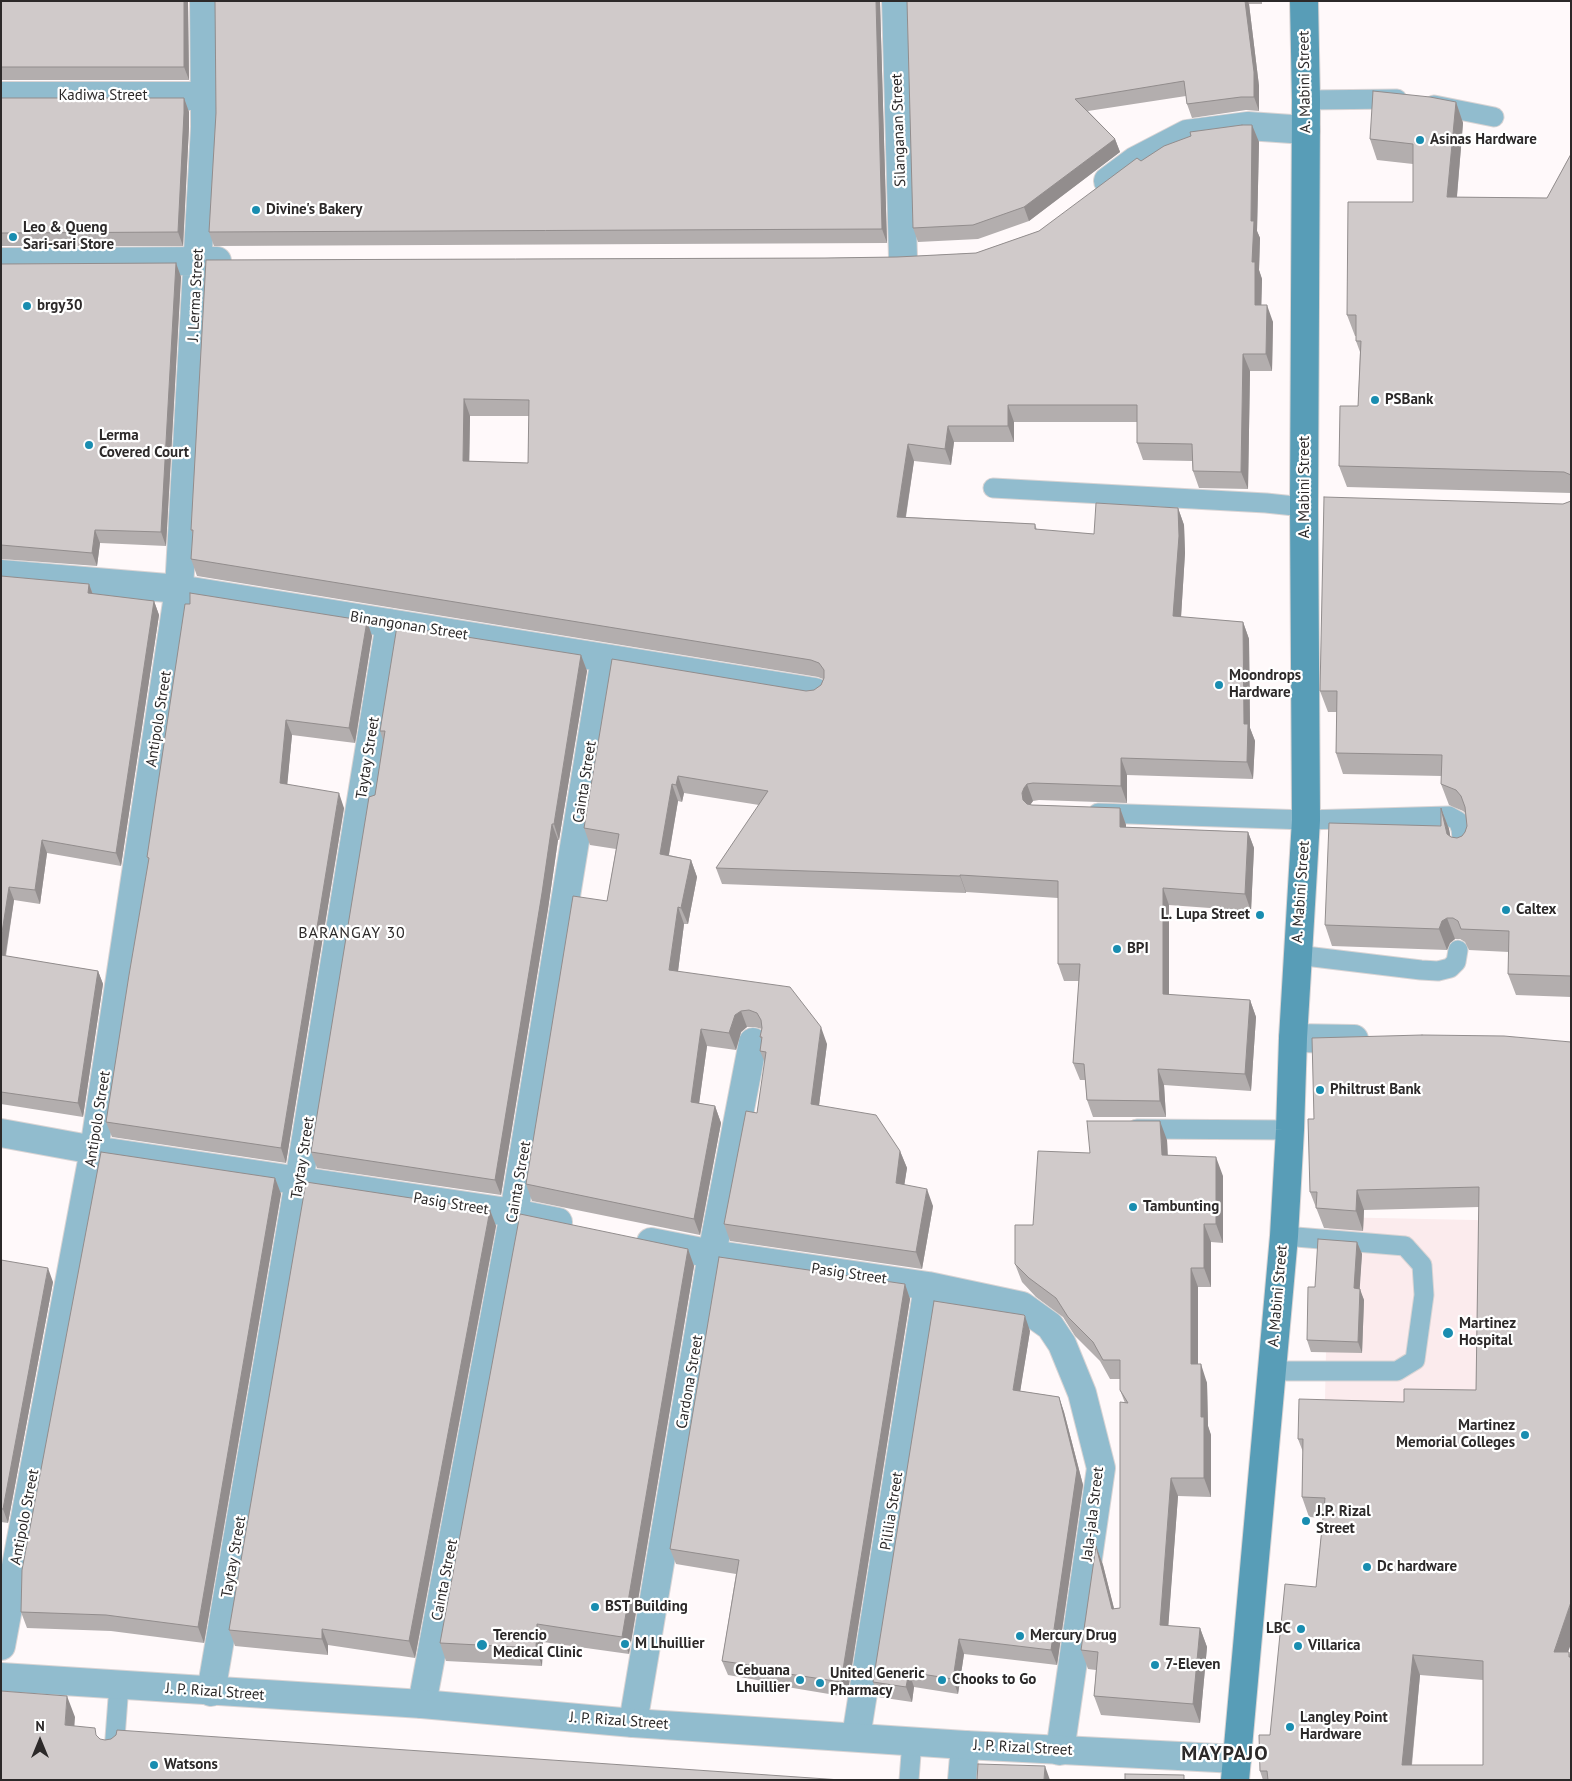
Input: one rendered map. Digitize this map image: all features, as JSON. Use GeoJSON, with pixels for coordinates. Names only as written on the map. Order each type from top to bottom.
{"type":"FeatureCollection","features":[{"type":"Feature","properties":{"kind":"main road","name":"A. Mabini Street"},"geometry":{"type":"LineString","coordinates":[[1236,1770],[1284,1236],[1297,955],[1306,820],[1304,507],[1306,100],[1304,1]]}},
{"type":"Feature","properties":{"kind":"street","name":"J. Lerma Street"},"geometry":{"type":"LineString","coordinates":[[179,589],[198,261],[205,96],[204,1]]}},
{"type":"Feature","properties":{"kind":"street","name":"Silanganan Street"},"geometry":{"type":"LineString","coordinates":[[896,1],[903,258]]}},
{"type":"Feature","properties":{"kind":"street","name":"Kadiwa Street"},"geometry":{"type":"LineString","coordinates":[[1,96],[205,96]]}},
{"type":"Feature","properties":{"kind":"street"},"geometry":{"type":"LineString","coordinates":[[1090,195],[1135,160],[1187,134],[1248,126],[1306,130]]}},
{"type":"Feature","properties":{"kind":"street"},"geometry":{"type":"LineString","coordinates":[[876,258],[932,256]]}},
{"type":"Feature","properties":{"kind":"street"},"geometry":{"type":"LineString","coordinates":[[1,262],[238,261]]}},
{"type":"Feature","properties":{"kind":"street"},"geometry":{"type":"LineString","coordinates":[[1304,507],[1331,502]]}},
{"type":"Feature","properties":{"kind":"street","name":"Binangonan Street"},"geometry":{"type":"LineString","coordinates":[[1,574],[179,589],[815,692]]}},
{"type":"Feature","properties":{"kind":"street","name":"Antipolo Street"},"geometry":{"type":"LineString","coordinates":[[1,1646],[94,1150],[179,589]]}},
{"type":"Feature","properties":{"kind":"street","name":"Taytay Street"},"geometry":{"type":"LineString","coordinates":[[211,1692],[299,1181],[390,624]]}},
{"type":"Feature","properties":{"kind":"street","name":"Cainta Street"},"geometry":{"type":"LineString","coordinates":[[422,1704],[514,1213],[605,658]]}},
{"type":"Feature","properties":{"kind":"street"},"geometry":{"type":"LineString","coordinates":[[1293,1038],[1382,1039]]}},
{"type":"Feature","properties":{"kind":"street","name":"Cardona Street"},"geometry":{"type":"LineString","coordinates":[[633,1723],[712,1254],[753,1042]]}},
{"type":"Feature","properties":{"kind":"street","name":"Pasig Street"},"geometry":{"type":"LineString","coordinates":[[1,1133],[94,1150],[514,1213],[580,1227]]}},
{"type":"Feature","properties":{"kind":"street","name":"Pasig Street"},"geometry":{"type":"LineString","coordinates":[[627,1237],[712,1254],[928,1286]]}},
{"type":"Feature","properties":{"kind":"street","name":"Pililia Street"},"geometry":{"type":"LineString","coordinates":[[856,1737],[928,1286]]}},
{"type":"Feature","properties":{"kind":"street","name":"Jala-jala Street"},"geometry":{"type":"LineString","coordinates":[[928,1286],[1022,1306],[1050,1326],[1062,1344],[1082,1393],[1101,1468],[1060,1751]]}},
{"type":"Feature","properties":{"kind":"street","name":"J. P. Rizal Street"},"geometry":{"type":"LineString","coordinates":[[1,1677],[211,1692],[422,1704],[633,1723],[1060,1751],[1236,1770]]}},
{"type":"Feature","properties":{"kind":"street"},"geometry":{"type":"LineString","coordinates":[[962,1780],[965,1745]]}},
{"type":"Feature","properties":{"kind":"lane"},"geometry":{"type":"LineString","coordinates":[[1306,100],[1398,99],[1494,117]]}},
{"type":"Feature","properties":{"kind":"lane"},"geometry":{"type":"LineString","coordinates":[[994,488],[1256,502],[1304,507]]}},
{"type":"Feature","properties":{"kind":"lane"},"geometry":{"type":"LineString","coordinates":[[1078,812],[1306,820],[1449,816],[1458,821],[1462,829],[1463,848]]}},
{"type":"Feature","properties":{"kind":"lane"},"geometry":{"type":"LineString","coordinates":[[1297,955],[1438,971],[1450,968],[1456,962],[1458,950]]}},
{"type":"Feature","properties":{"kind":"lane"},"geometry":{"type":"LineString","coordinates":[[1123,1129],[1290,1130]]}},
{"type":"Feature","properties":{"kind":"lane"},"geometry":{"type":"LineString","coordinates":[[1271,1371],[1397,1371],[1416,1360],[1424,1295],[1422,1266],[1405,1246],[1284,1236]]}},
{"type":"Feature","properties":{"kind":"lane"},"geometry":{"type":"LineString","coordinates":[[114,1751],[119,1685]]}},
{"type":"Feature","properties":{"kind":"lane"},"geometry":{"type":"LineString","coordinates":[[910,1780],[912,1741]]}},
{"type":"Feature","properties":{"kind":"shaded area","name":"Martinez Hospital"},"geometry":{"type":"Polygon","coordinates":[[[1329,1217],[1571,1222],[1571,1449],[1324,1444],[1329,1217]]]}},
{"type":"Feature","properties":{"kind":"building"},"geometry":{"type":"Polygon","coordinates":[[[1,1],[184,1],[184,67],[1,67],[1,1]]]}},
{"type":"Feature","properties":{"kind":"building"},"geometry":{"type":"Polygon","coordinates":[[[215,1],[876,1],[882,229],[209,232],[216,113],[215,1]]]}},
{"type":"Feature","properties":{"kind":"building"},"geometry":{"type":"Polygon","coordinates":[[[907,1],[1245,1],[1254,72],[1254,97],[1187,104],[1184,81],[1075,99],[1115,139],[1024,207],[973,225],[913,228],[907,1]]]}},
{"type":"Feature","properties":{"kind":"building"},"geometry":{"type":"Polygon","coordinates":[[[1373,91],[1430,97],[1456,102],[1447,197],[1547,198],[1571,154],[1571,475],[1564,472],[1339,466],[1340,406],[1358,406],[1361,341],[1356,341],[1356,315],[1347,315],[1348,202],[1413,202],[1413,144],[1370,139],[1373,91]]]}},
{"type":"Feature","properties":{"kind":"building"},"geometry":{"type":"Polygon","coordinates":[[[1,98],[184,98],[178,232],[1,233],[1,98]]]}},
{"type":"Feature","properties":{"kind":"building"},"geometry":{"type":"Polygon","coordinates":[[[1252,125],[1251,221],[1254,221],[1252,262],[1255,262],[1255,305],[1267,305],[1266,354],[1243,354],[1241,472],[1193,471],[1192,444],[1137,443],[1137,405],[1008,405],[1008,426],[948,426],[945,449],[908,444],[897,517],[1035,524],[1035,529],[1094,534],[1096,503],[1178,508],[1179,536],[1173,616],[1243,622],[1244,724],[1248,724],[1247,762],[1121,758],[1121,786],[1033,783],[1027,784],[1022,793],[1023,800],[1027,804],[1032,805],[1120,808],[1120,827],[1248,832],[1245,894],[1163,888],[1163,994],[1250,1000],[1245,1074],[1158,1069],[1160,1101],[1087,1100],[1084,1064],[1073,1063],[1080,964],[1058,964],[1058,881],[960,875],[716,868],[768,791],[678,776],[676,785],[672,784],[660,854],[691,860],[681,908],[678,907],[669,970],[790,987],[821,1027],[811,1104],[876,1115],[900,1151],[896,1183],[927,1189],[916,1252],[724,1224],[746,1111],[757,1113],[766,1052],[760,1051],[762,1037],[760,1037],[761,1020],[757,1013],[749,1010],[741,1011],[735,1015],[729,1033],[701,1029],[691,1102],[715,1106],[694,1219],[526,1184],[573,896],[607,901],[619,834],[584,828],[612,659],[806,691],[814,690],[821,685],[824,678],[824,670],[819,663],[811,660],[191,559],[206,260],[825,258],[976,253],[1039,231],[1137,158],[1141,161],[1164,146],[1191,136],[1190,132],[1252,125]],[[464,399],[463,461],[528,463],[529,400],[464,399]]]}},
{"type":"Feature","properties":{"kind":"building"},"geometry":{"type":"Polygon","coordinates":[[[176,263],[161,532],[95,530],[92,553],[1,545],[1,264],[176,263]]]}},
{"type":"Feature","properties":{"kind":"building"},"geometry":{"type":"Polygon","coordinates":[[[1324,497],[1563,504],[1571,501],[1571,976],[1508,974],[1509,931],[1461,929],[1458,921],[1453,918],[1447,918],[1442,921],[1439,929],[1325,925],[1329,823],[1441,826],[1441,808],[1447,834],[1451,837],[1457,838],[1462,836],[1467,826],[1465,807],[1461,796],[1456,790],[1441,784],[1442,755],[1336,753],[1337,691],[1320,691],[1324,497]]]}},
{"type":"Feature","properties":{"kind":"building"},"geometry":{"type":"Polygon","coordinates":[[[1,576],[89,584],[88,593],[154,601],[116,853],[42,840],[35,890],[9,887],[1,939],[1,576]]]}},
{"type":"Feature","properties":{"kind":"building"},"geometry":{"type":"Polygon","coordinates":[[[190,593],[367,621],[349,728],[286,720],[280,783],[339,793],[281,1148],[106,1122],[149,858],[147,857],[185,604],[190,604],[190,593]]]}},
{"type":"Feature","properties":{"kind":"building"},"geometry":{"type":"Polygon","coordinates":[[[397,626],[581,655],[495,1180],[311,1152],[369,797],[375,795],[385,731],[380,731],[397,626]]]}},
{"type":"Feature","properties":{"kind":"building"},"geometry":{"type":"Polygon","coordinates":[[[1,955],[98,971],[78,1103],[1,1092],[1,955]]]}},
{"type":"Feature","properties":{"kind":"building"},"geometry":{"type":"Polygon","coordinates":[[[1422,1035],[1504,1036],[1571,1042],[1571,1602],[1554,1652],[1569,1652],[1569,1657],[1571,1657],[1571,1780],[1268,1780],[1267,1771],[1260,1771],[1259,1735],[1270,1735],[1285,1584],[1316,1587],[1325,1498],[1302,1497],[1303,1439],[1298,1439],[1299,1399],[1404,1402],[1404,1389],[1476,1390],[1479,1187],[1357,1190],[1356,1211],[1316,1208],[1317,1192],[1310,1192],[1308,1119],[1314,1119],[1312,1038],[1422,1035]],[[1413,1655],[1402,1765],[1483,1765],[1483,1661],[1413,1655]]]}},
{"type":"Feature","properties":{"kind":"building"},"geometry":{"type":"Polygon","coordinates":[[[1087,1121],[1160,1121],[1162,1155],[1216,1157],[1216,1224],[1204,1224],[1204,1268],[1191,1268],[1191,1364],[1201,1364],[1201,1417],[1204,1417],[1204,1478],[1171,1478],[1160,1625],[1200,1628],[1193,1704],[1094,1696],[1098,1652],[1081,1650],[1096,1546],[1112,1609],[1120,1608],[1120,1402],[1128,1403],[1120,1390],[1120,1360],[1103,1360],[1093,1342],[1068,1317],[1056,1298],[1029,1278],[1015,1264],[1015,1225],[1033,1225],[1038,1151],[1090,1153],[1087,1121]]]}},
{"type":"Feature","properties":{"kind":"building"},"geometry":{"type":"Polygon","coordinates":[[[101,1152],[275,1178],[198,1627],[106,1615],[21,1612],[22,1570],[101,1152]]]}},
{"type":"Feature","properties":{"kind":"building"},"geometry":{"type":"Polygon","coordinates":[[[306,1182],[490,1210],[409,1641],[322,1629],[322,1639],[229,1630],[306,1182]]]}},
{"type":"Feature","properties":{"kind":"building"},"geometry":{"type":"Polygon","coordinates":[[[520,1214],[688,1249],[622,1637],[537,1624],[536,1648],[440,1643],[520,1214]]]}},
{"type":"Feature","properties":{"kind":"building"},"geometry":{"type":"Polygon","coordinates":[[[1318,1239],[1357,1242],[1354,1288],[1360,1289],[1358,1342],[1307,1340],[1308,1287],[1315,1287],[1318,1239]]]}},
{"type":"Feature","properties":{"kind":"building"},"geometry":{"type":"Polygon","coordinates":[[[719,1257],[905,1284],[841,1682],[776,1672],[776,1669],[722,1661],[739,1560],[670,1549],[719,1257]]]}},
{"type":"Feature","properties":{"kind":"building"},"geometry":{"type":"Polygon","coordinates":[[[1,1260],[48,1268],[3,1509],[1,1509],[1,1260]]]}},
{"type":"Feature","properties":{"kind":"building"},"geometry":{"type":"Polygon","coordinates":[[[934,1301],[1025,1316],[1013,1390],[1059,1397],[1077,1470],[1051,1650],[959,1639],[953,1679],[909,1672],[906,1687],[873,1682],[934,1301]]]}},
{"type":"Feature","properties":{"kind":"building"},"geometry":{"type":"Polygon","coordinates":[[[1,1691],[67,1696],[65,1725],[95,1728],[96,1735],[100,1739],[105,1740],[111,1739],[116,1735],[117,1730],[841,1780],[1,1780],[1,1691]]]}},
{"type":"Feature","properties":{"kind":"building"},"geometry":{"type":"Polygon","coordinates":[[[978,1764],[1045,1766],[1044,1780],[977,1780],[978,1764]]]}},
{"type":"Feature","properties":{"kind":"building"},"geometry":{"type":"Polygon","coordinates":[[[1125,1774],[1184,1775],[1184,1780],[1125,1780],[1125,1774]]]}},
{"type":"Feature","properties":{"kind":"place","name":"Asinas Hardware"},"geometry":{"type":"Point","coordinates":[1420,140]}},
{"type":"Feature","properties":{"kind":"place","name":"Divine's Bakery"},"geometry":{"type":"Point","coordinates":[256,210]}},
{"type":"Feature","properties":{"kind":"place","name":"Leo & Queng Sari-sari Store"},"geometry":{"type":"Point","coordinates":[13,237]}},
{"type":"Feature","properties":{"kind":"place","name":"brgy30"},"geometry":{"type":"Point","coordinates":[27,306]}},
{"type":"Feature","properties":{"kind":"place","name":"PSBank"},"geometry":{"type":"Point","coordinates":[1375,400]}},
{"type":"Feature","properties":{"kind":"place","name":"Lerma Covered Court"},"geometry":{"type":"Point","coordinates":[89,445]}},
{"type":"Feature","properties":{"kind":"place","name":"Moondrops Hardware"},"geometry":{"type":"Point","coordinates":[1219,685]}},
{"type":"Feature","properties":{"kind":"place","name":"Caltex"},"geometry":{"type":"Point","coordinates":[1506,910]}},
{"type":"Feature","properties":{"kind":"place","name":"L. Lupa Street"},"geometry":{"type":"Point","coordinates":[1260,915]}},
{"type":"Feature","properties":{"kind":"place","name":"BPI"},"geometry":{"type":"Point","coordinates":[1117,949]}},
{"type":"Feature","properties":{"kind":"place","name":"Philtrust Bank"},"geometry":{"type":"Point","coordinates":[1320,1090]}},
{"type":"Feature","properties":{"kind":"place","name":"Tambunting"},"geometry":{"type":"Point","coordinates":[1133,1207]}},
{"type":"Feature","properties":{"kind":"place","name":"Martinez Hospital"},"geometry":{"type":"Point","coordinates":[1448,1333]}},
{"type":"Feature","properties":{"kind":"place","name":"Martinez Memorial Colleges"},"geometry":{"type":"Point","coordinates":[1525,1435]}},
{"type":"Feature","properties":{"kind":"place","name":"J.P. Rizal Street"},"geometry":{"type":"Point","coordinates":[1306,1521]}},
{"type":"Feature","properties":{"kind":"place","name":"Dc hardware"},"geometry":{"type":"Point","coordinates":[1367,1567]}},
{"type":"Feature","properties":{"kind":"place","name":"BST Building"},"geometry":{"type":"Point","coordinates":[595,1607]}},
{"type":"Feature","properties":{"kind":"place","name":"LBC"},"geometry":{"type":"Point","coordinates":[1301,1629]}},
{"type":"Feature","properties":{"kind":"place","name":"Mercury Drug"},"geometry":{"type":"Point","coordinates":[1020,1636]}},
{"type":"Feature","properties":{"kind":"place","name":"M Lhuillier"},"geometry":{"type":"Point","coordinates":[625,1644]}},
{"type":"Feature","properties":{"kind":"place","name":"Terencio Medical Clinic"},"geometry":{"type":"Point","coordinates":[482,1645]}},
{"type":"Feature","properties":{"kind":"place","name":"Villarica"},"geometry":{"type":"Point","coordinates":[1298,1646]}},
{"type":"Feature","properties":{"kind":"place","name":"7-Eleven"},"geometry":{"type":"Point","coordinates":[1155,1665]}},
{"type":"Feature","properties":{"kind":"place","name":"Cebuana Lhuillier"},"geometry":{"type":"Point","coordinates":[800,1680]}},
{"type":"Feature","properties":{"kind":"place","name":"Chooks to Go"},"geometry":{"type":"Point","coordinates":[942,1680]}},
{"type":"Feature","properties":{"kind":"place","name":"United Generic Pharmacy"},"geometry":{"type":"Point","coordinates":[820,1683]}},
{"type":"Feature","properties":{"kind":"place","name":"Langley Point Hardware"},"geometry":{"type":"Point","coordinates":[1290,1727]}},
{"type":"Feature","properties":{"kind":"place","name":"Watsons"},"geometry":{"type":"Point","coordinates":[154,1765]}},
{"type":"Feature","properties":{"kind":"district","name":"BARANGAY 30"},"geometry":{"type":"Point","coordinates":[352,933]}},
{"type":"Feature","properties":{"kind":"district","name":"MAYPAJO"},"geometry":{"type":"Point","coordinates":[1225,1754]}}]}
